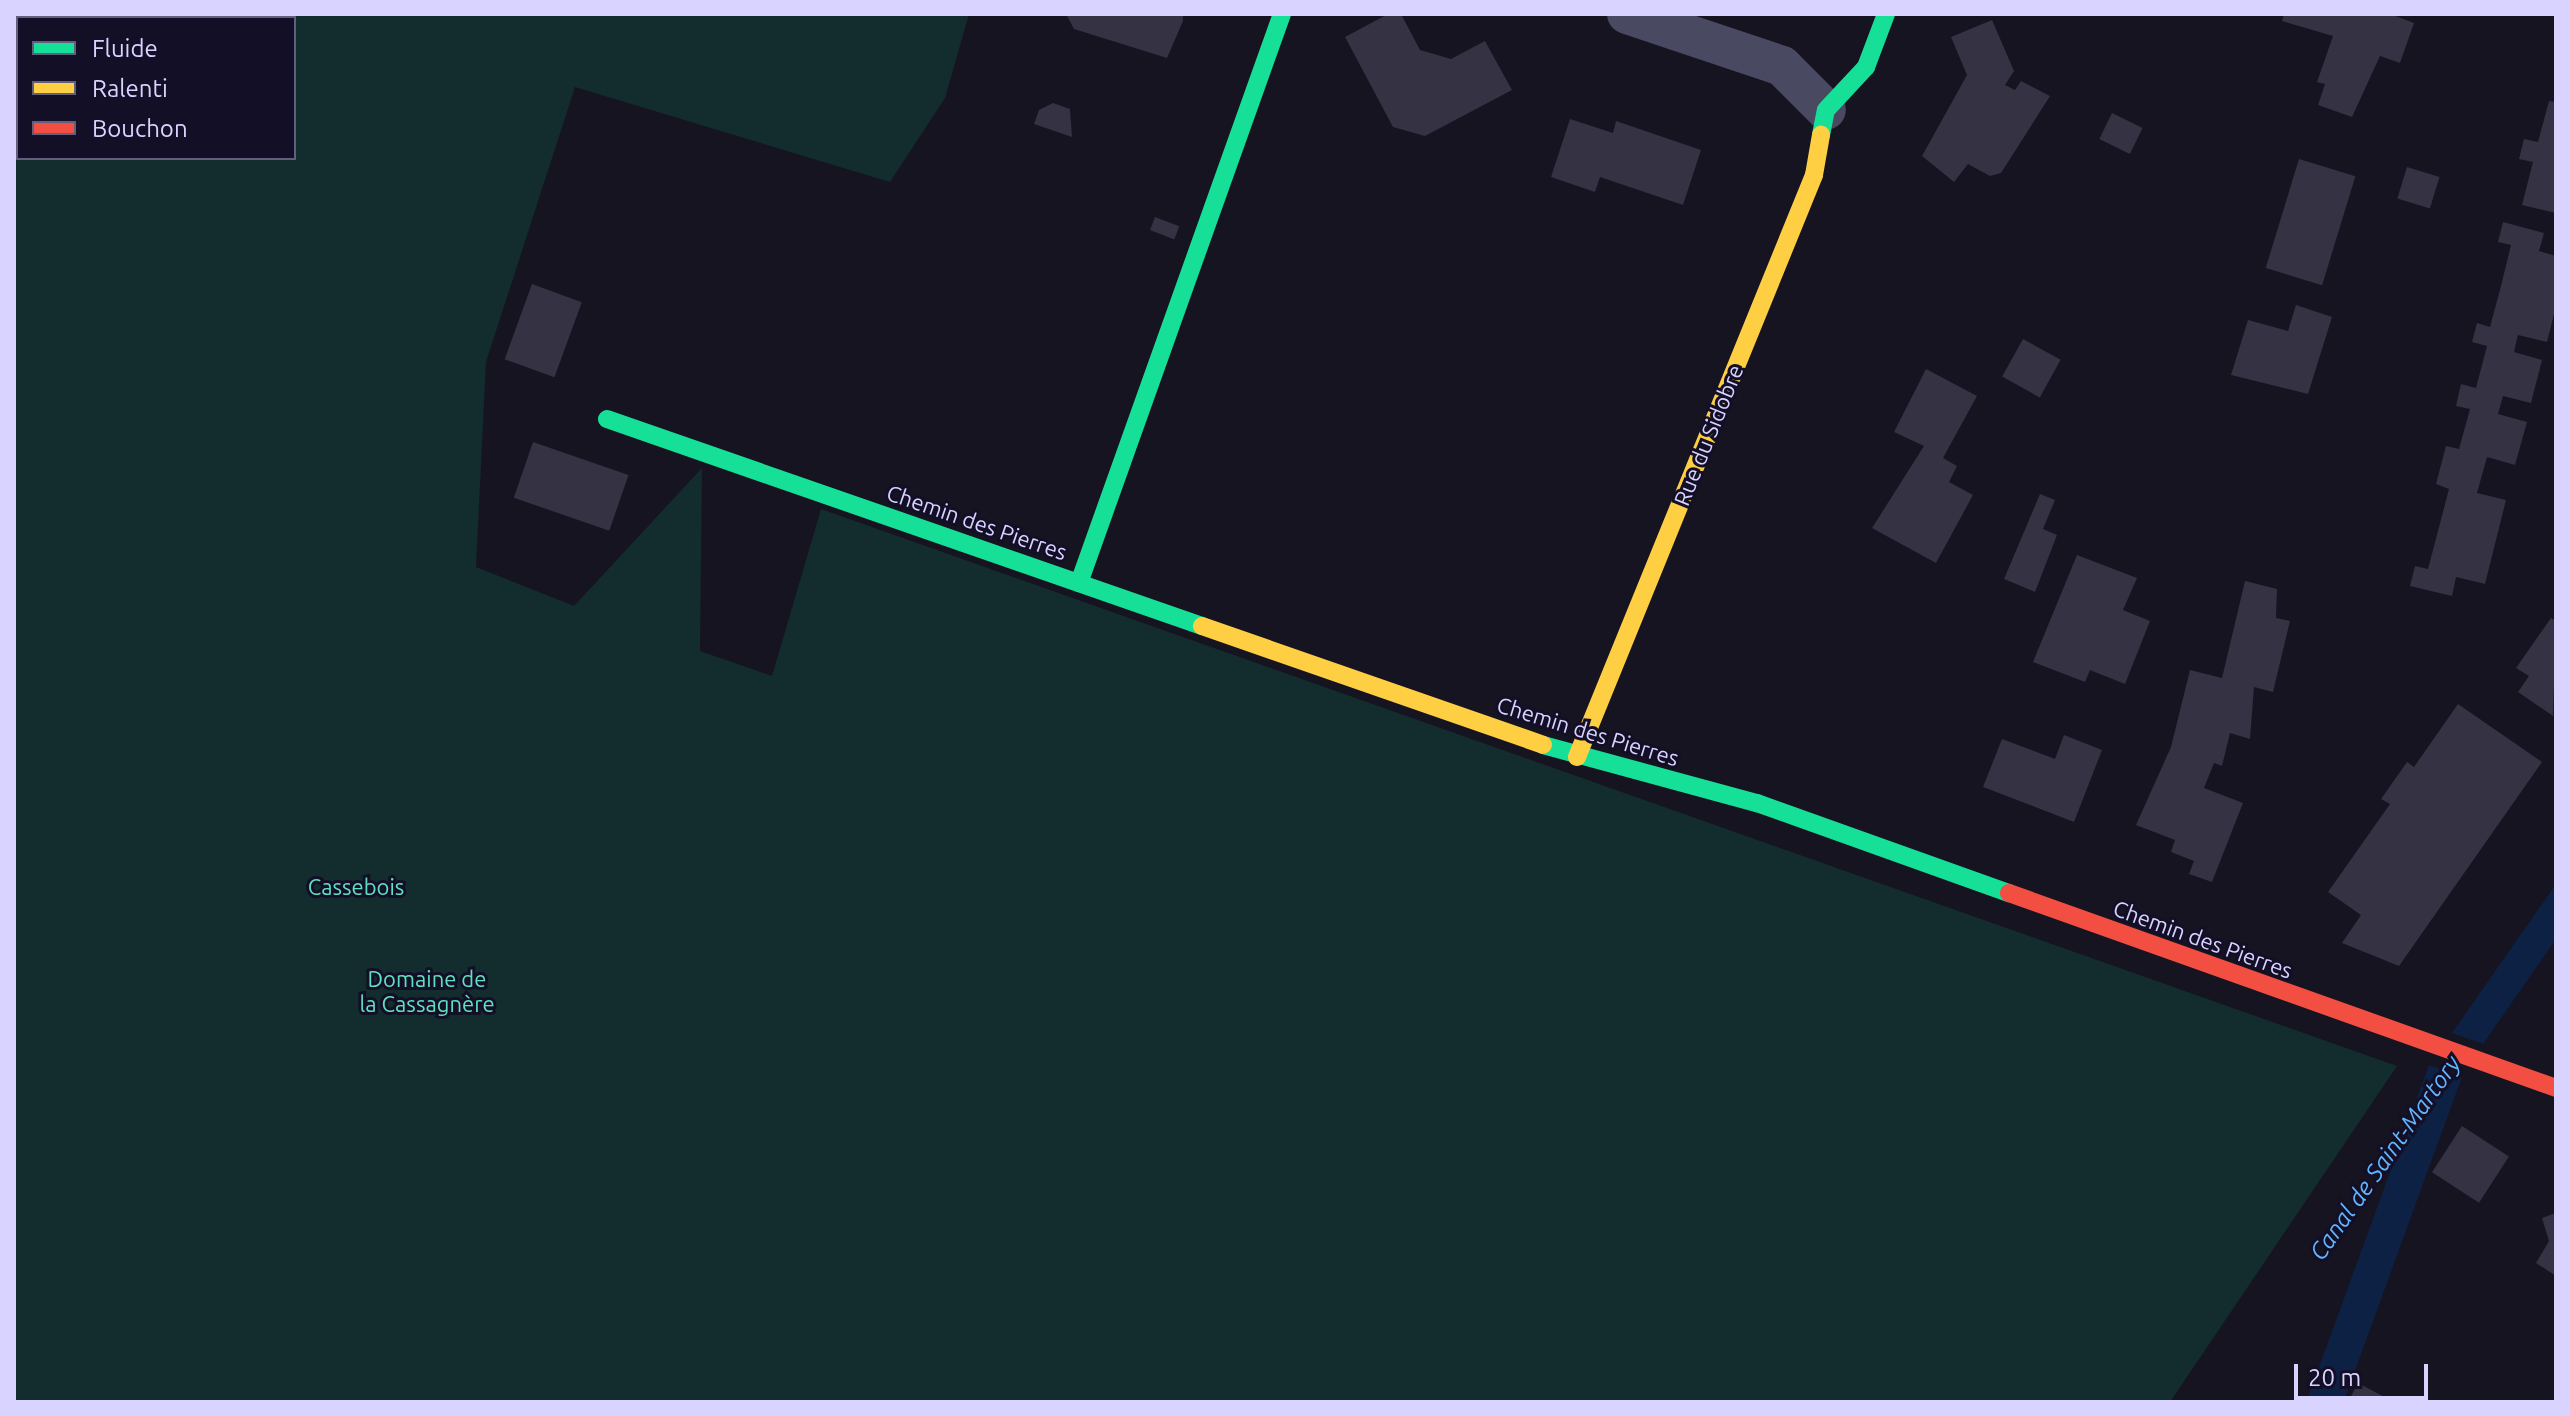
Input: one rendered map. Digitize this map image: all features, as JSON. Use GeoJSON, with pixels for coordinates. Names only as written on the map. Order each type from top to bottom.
{"type":"FeatureCollection","features":[{"type":"Feature","properties":{"kind":"street"},"geometry":{"type":"LineString","coordinates":[[1079,583],[1282,14]]}},
{"type":"Feature","properties":{"kind":"street"},"geometry":{"type":"LineString","coordinates":[[1627,14],[1782,66],[1826,110],[1866,67],[1886,14]]}},
{"type":"Feature","properties":{"kind":"street","name":"Rue du Sidobre"},"geometry":{"type":"LineString","coordinates":[[1577,757],[1814,175],[1826,110]]}},
{"type":"Feature","properties":{"kind":"street","name":"Chemin des Pierres"},"geometry":{"type":"LineString","coordinates":[[607,419],[1577,757],[1757,803],[2556,1088]]}},
{"type":"Feature","properties":{"kind":"green space","name":"Domaine de la Cassagnère"},"geometry":{"type":"Polygon","coordinates":[[[14,14],[969,14],[945,98],[890,182],[575,87],[486,362],[476,567],[574,606],[702,468],[700,651],[772,676],[821,509],[2397,1066],[2170,1402],[14,1402],[14,14]]]}},
{"type":"Feature","properties":{"kind":"water"},"geometry":{"type":"Polygon","coordinates":[[[2556,884],[2556,939],[2483,1044],[2452,1033],[2556,884]]]}},
{"type":"Feature","properties":{"kind":"water"},"geometry":{"type":"Polygon","coordinates":[[[2429,1065],[2462,1077],[2344,1402],[2306,1402],[2429,1065]]]}},
{"type":"Feature","properties":{"kind":"building"},"geometry":{"type":"Polygon","coordinates":[[[1066,14],[1183,14],[1183,21],[1167,58],[1074,29],[1066,14]]]}},
{"type":"Feature","properties":{"kind":"building"},"geometry":{"type":"Polygon","coordinates":[[[1388,14],[1401,14],[1420,50],[1451,59],[1485,41],[1512,90],[1425,136],[1393,127],[1345,37],[1388,14]]]}},
{"type":"Feature","properties":{"kind":"building"},"geometry":{"type":"Polygon","coordinates":[[[2284,14],[2390,14],[2414,23],[2400,63],[2380,56],[2352,117],[2318,105],[2325,84],[2317,82],[2333,36],[2282,21],[2284,14]]]}},
{"type":"Feature","properties":{"kind":"building"},"geometry":{"type":"Polygon","coordinates":[[[1992,20],[2014,71],[2005,85],[2015,90],[2021,81],[2050,96],[2001,173],[1990,176],[1968,164],[1954,182],[1922,156],[1967,75],[1951,37],[1992,20]]]}},
{"type":"Feature","properties":{"kind":"building"},"geometry":{"type":"Polygon","coordinates":[[[2549,101],[2556,102],[2556,213],[2522,205],[2533,162],[2519,159],[2524,139],[2538,142],[2549,101]]]}},
{"type":"Feature","properties":{"kind":"building"},"geometry":{"type":"Polygon","coordinates":[[[1053,103],[1070,109],[1072,137],[1034,124],[1039,110],[1053,103]]]}},
{"type":"Feature","properties":{"kind":"building"},"geometry":{"type":"Polygon","coordinates":[[[2112,113],[2143,128],[2130,154],[2099,139],[2112,113]]]}},
{"type":"Feature","properties":{"kind":"building"},"geometry":{"type":"Polygon","coordinates":[[[1570,119],[1613,133],[1616,121],[1701,150],[1683,205],[1600,177],[1595,192],[1551,177],[1570,119]]]}},
{"type":"Feature","properties":{"kind":"building"},"geometry":{"type":"Polygon","coordinates":[[[2299,159],[2355,176],[2322,285],[2266,268],[2299,159]]]}},
{"type":"Feature","properties":{"kind":"building"},"geometry":{"type":"Polygon","coordinates":[[[2407,167],[2440,177],[2430,208],[2397,199],[2407,167]]]}},
{"type":"Feature","properties":{"kind":"building"},"geometry":{"type":"Polygon","coordinates":[[[1155,217],[1179,226],[1174,239],[1150,230],[1155,217]]]}},
{"type":"Feature","properties":{"kind":"building"},"geometry":{"type":"Polygon","coordinates":[[[2503,222],[2544,233],[2539,251],[2556,256],[2556,306],[2547,342],[2518,335],[2514,352],[2542,360],[2531,403],[2503,396],[2498,414],[2527,422],[2515,465],[2487,457],[2477,493],[2506,500],[2485,584],[2456,577],[2452,596],[2410,586],[2415,566],[2428,569],[2449,489],[2436,484],[2446,446],[2459,449],[2470,409],[2456,406],[2461,384],[2476,388],[2487,346],[2472,342],[2477,323],[2490,327],[2501,286],[2511,245],[2498,242],[2503,222]]]}},
{"type":"Feature","properties":{"kind":"building"},"geometry":{"type":"Polygon","coordinates":[[[532,284],[582,302],[554,377],[505,359],[532,284]]]}},
{"type":"Feature","properties":{"kind":"building"},"geometry":{"type":"Polygon","coordinates":[[[2296,305],[2332,317],[2308,394],[2231,375],[2248,320],[2288,331],[2296,305]]]}},
{"type":"Feature","properties":{"kind":"building"},"geometry":{"type":"Polygon","coordinates":[[[2023,339],[2061,360],[2040,397],[2002,377],[2023,339]]]}},
{"type":"Feature","properties":{"kind":"building"},"geometry":{"type":"Polygon","coordinates":[[[1926,369],[1977,396],[1943,458],[1957,466],[1949,482],[1973,495],[1936,563],[1872,528],[1924,446],[1894,432],[1926,369]]]}},
{"type":"Feature","properties":{"kind":"building"},"geometry":{"type":"Polygon","coordinates":[[[533,442],[628,475],[609,531],[514,498],[533,442]]]}},
{"type":"Feature","properties":{"kind":"building"},"geometry":{"type":"Polygon","coordinates":[[[2040,494],[2055,500],[2043,529],[2057,535],[2035,592],[2004,579],[2040,494]]]}},
{"type":"Feature","properties":{"kind":"building"},"geometry":{"type":"Polygon","coordinates":[[[2077,555],[2137,578],[2123,610],[2150,621],[2125,684],[2090,670],[2085,682],[2033,662],[2077,555]]]}},
{"type":"Feature","properties":{"kind":"building"},"geometry":{"type":"Polygon","coordinates":[[[2245,581],[2277,589],[2276,618],[2290,621],[2273,692],[2254,687],[2250,739],[2230,733],[2222,766],[2214,763],[2204,788],[2243,803],[2212,882],[2189,874],[2194,861],[2171,852],[2175,840],[2136,825],[2171,747],[2190,670],[2222,678],[2245,581]]]}},
{"type":"Feature","properties":{"kind":"building"},"geometry":{"type":"Polygon","coordinates":[[[2551,618],[2556,621],[2553,716],[2518,692],[2529,676],[2516,668],[2551,618]]]}},
{"type":"Feature","properties":{"kind":"building"},"geometry":{"type":"Polygon","coordinates":[[[2458,704],[2542,762],[2399,966],[2342,943],[2361,915],[2328,892],[2390,804],[2381,799],[2407,762],[2414,767],[2458,704]]]}},
{"type":"Feature","properties":{"kind":"building"},"geometry":{"type":"Polygon","coordinates":[[[2064,735],[2102,750],[2074,822],[1983,787],[2002,739],[2055,759],[2064,735]]]}},
{"type":"Feature","properties":{"kind":"building"},"geometry":{"type":"Polygon","coordinates":[[[2462,1126],[2509,1156],[2479,1203],[2432,1172],[2462,1126]]]}},
{"type":"Feature","properties":{"kind":"building"},"geometry":{"type":"Polygon","coordinates":[[[2556,1213],[2556,1276],[2536,1263],[2549,1241],[2542,1218],[2556,1213]]]}},
{"type":"Feature","properties":{"kind":"building"},"geometry":{"type":"Polygon","coordinates":[[[2358,1383],[2394,1402],[2348,1402],[2358,1383]]]}},
{"type":"Feature","properties":{"kind":"traffic: fast"},"geometry":{"type":"LineString","coordinates":[[1079,583],[1282,14]]}},
{"type":"Feature","properties":{"kind":"traffic: fast"},"geometry":{"type":"LineString","coordinates":[[1821,135],[1826,110],[1866,67],[1886,14]]}},
{"type":"Feature","properties":{"kind":"traffic: fast"},"geometry":{"type":"LineString","coordinates":[[607,419],[1202,626]]}},
{"type":"Feature","properties":{"kind":"traffic: fast"},"geometry":{"type":"LineString","coordinates":[[1543,745],[1757,803],[2009,893]]}},
{"type":"Feature","properties":{"kind":"traffic: slow"},"geometry":{"type":"LineString","coordinates":[[1577,757],[1814,175],[1821,135]]}},
{"type":"Feature","properties":{"kind":"traffic: slow"},"geometry":{"type":"LineString","coordinates":[[1202,626],[1543,745]]}},
{"type":"Feature","properties":{"kind":"traffic: jam"},"geometry":{"type":"LineString","coordinates":[[2009,893],[2556,1088]]}},
{"type":"Feature","properties":{"kind":"park label","name":"Cassebois"},"geometry":{"type":"Point","coordinates":[356,887]}},
{"type":"Feature","properties":{"kind":"water label","name":"Canal de Saint-Martory"},"geometry":{"type":"Point","coordinates":[2385,1158]}}]}
